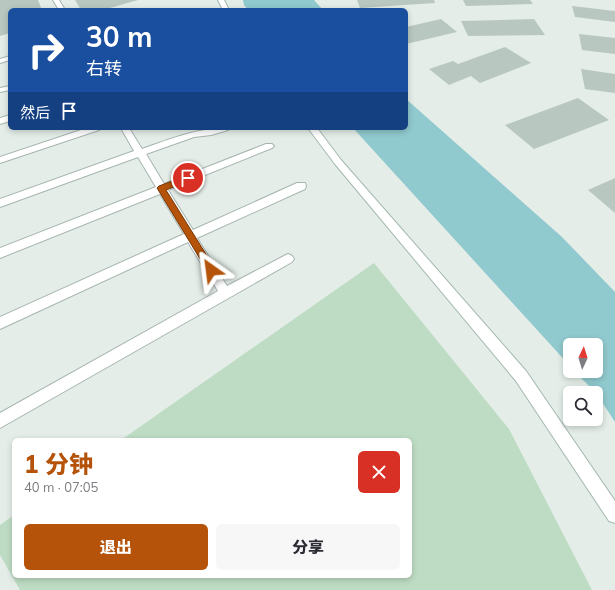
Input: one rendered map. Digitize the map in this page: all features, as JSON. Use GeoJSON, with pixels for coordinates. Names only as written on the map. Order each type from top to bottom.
{"type":"FeatureCollection","features":[{"type":"Feature","properties":{"kind":"street"},"geometry":{"type":"LineString","coordinates":[[0,160],[90,130]]}},
{"type":"Feature","properties":{"kind":"street"},"geometry":{"type":"LineString","coordinates":[[126,130],[225,293]]}},
{"type":"Feature","properties":{"kind":"street"},"geometry":{"type":"LineString","coordinates":[[178,130],[183,137]]}},
{"type":"Feature","properties":{"kind":"street"},"geometry":{"type":"LineString","coordinates":[[0,203],[197,131],[218,130]]}},
{"type":"Feature","properties":{"kind":"street"},"geometry":{"type":"LineString","coordinates":[[314,130],[338,162],[521,376],[615,515]]}},
{"type":"Feature","properties":{"kind":"street"},"geometry":{"type":"LineString","coordinates":[[0,253],[269,146]]}},
{"type":"Feature","properties":{"kind":"street"},"geometry":{"type":"LineString","coordinates":[[0,323],[190,235],[301,186]]}},
{"type":"Feature","properties":{"kind":"street"},"geometry":{"type":"LineString","coordinates":[[0,421],[225,293],[288,259]]}},
{"type":"Feature","properties":{"kind":"green space"},"geometry":{"type":"Polygon","coordinates":[[[374,263],[509,429],[592,590],[20,590],[13,578],[412,578],[412,438],[124,438],[374,263]]]}},
{"type":"Feature","properties":{"kind":"green space"},"geometry":{"type":"Polygon","coordinates":[[[12,516],[12,576],[0,555],[0,525],[12,516]]]}},
{"type":"Feature","properties":{"kind":"water"},"geometry":{"type":"Polygon","coordinates":[[[243,0],[314,0],[321,8],[246,8],[243,0]]]}},
{"type":"Feature","properties":{"kind":"water"},"geometry":{"type":"Polygon","coordinates":[[[408,101],[562,237],[615,292],[615,422],[603,404],[603,386],[589,386],[581,378],[603,378],[603,338],[563,338],[563,358],[355,130],[408,130],[408,101]]]}},
{"type":"Feature","properties":{"kind":"building"},"geometry":{"type":"Polygon","coordinates":[[[0,0],[38,0],[41,8],[8,8],[8,34],[0,36],[0,0]]]}},
{"type":"Feature","properties":{"kind":"building"},"geometry":{"type":"Polygon","coordinates":[[[75,0],[138,0],[110,8],[80,8],[75,0]]]}},
{"type":"Feature","properties":{"kind":"building"},"geometry":{"type":"Polygon","coordinates":[[[357,0],[434,0],[435,3],[360,8],[357,0]]]}},
{"type":"Feature","properties":{"kind":"building"},"geometry":{"type":"Polygon","coordinates":[[[463,0],[530,0],[533,4],[466,6],[463,0]]]}},
{"type":"Feature","properties":{"kind":"building"},"geometry":{"type":"Polygon","coordinates":[[[572,6],[615,11],[615,22],[575,17],[572,6]]]}},
{"type":"Feature","properties":{"kind":"building"},"geometry":{"type":"Polygon","coordinates":[[[441,19],[457,32],[408,44],[408,27],[441,19]]]}},
{"type":"Feature","properties":{"kind":"building"},"geometry":{"type":"Polygon","coordinates":[[[534,19],[545,35],[468,36],[461,21],[534,19]]]}},
{"type":"Feature","properties":{"kind":"building"},"geometry":{"type":"Polygon","coordinates":[[[579,34],[615,38],[615,54],[582,50],[579,34]]]}},
{"type":"Feature","properties":{"kind":"building"},"geometry":{"type":"Polygon","coordinates":[[[505,47],[531,63],[480,83],[471,76],[449,85],[429,69],[453,61],[458,64],[505,47]]]}},
{"type":"Feature","properties":{"kind":"building"},"geometry":{"type":"Polygon","coordinates":[[[581,69],[615,74],[615,93],[585,89],[581,69]]]}},
{"type":"Feature","properties":{"kind":"building"},"geometry":{"type":"Polygon","coordinates":[[[578,98],[609,120],[534,149],[505,125],[578,98]]]}},
{"type":"Feature","properties":{"kind":"building"},"geometry":{"type":"Polygon","coordinates":[[[615,178],[615,213],[588,190],[615,178]]]}},
{"type":"Feature","properties":{"kind":"route"},"geometry":{"type":"LineString","coordinates":[[188,178],[161,188],[211,270]]}}]}
